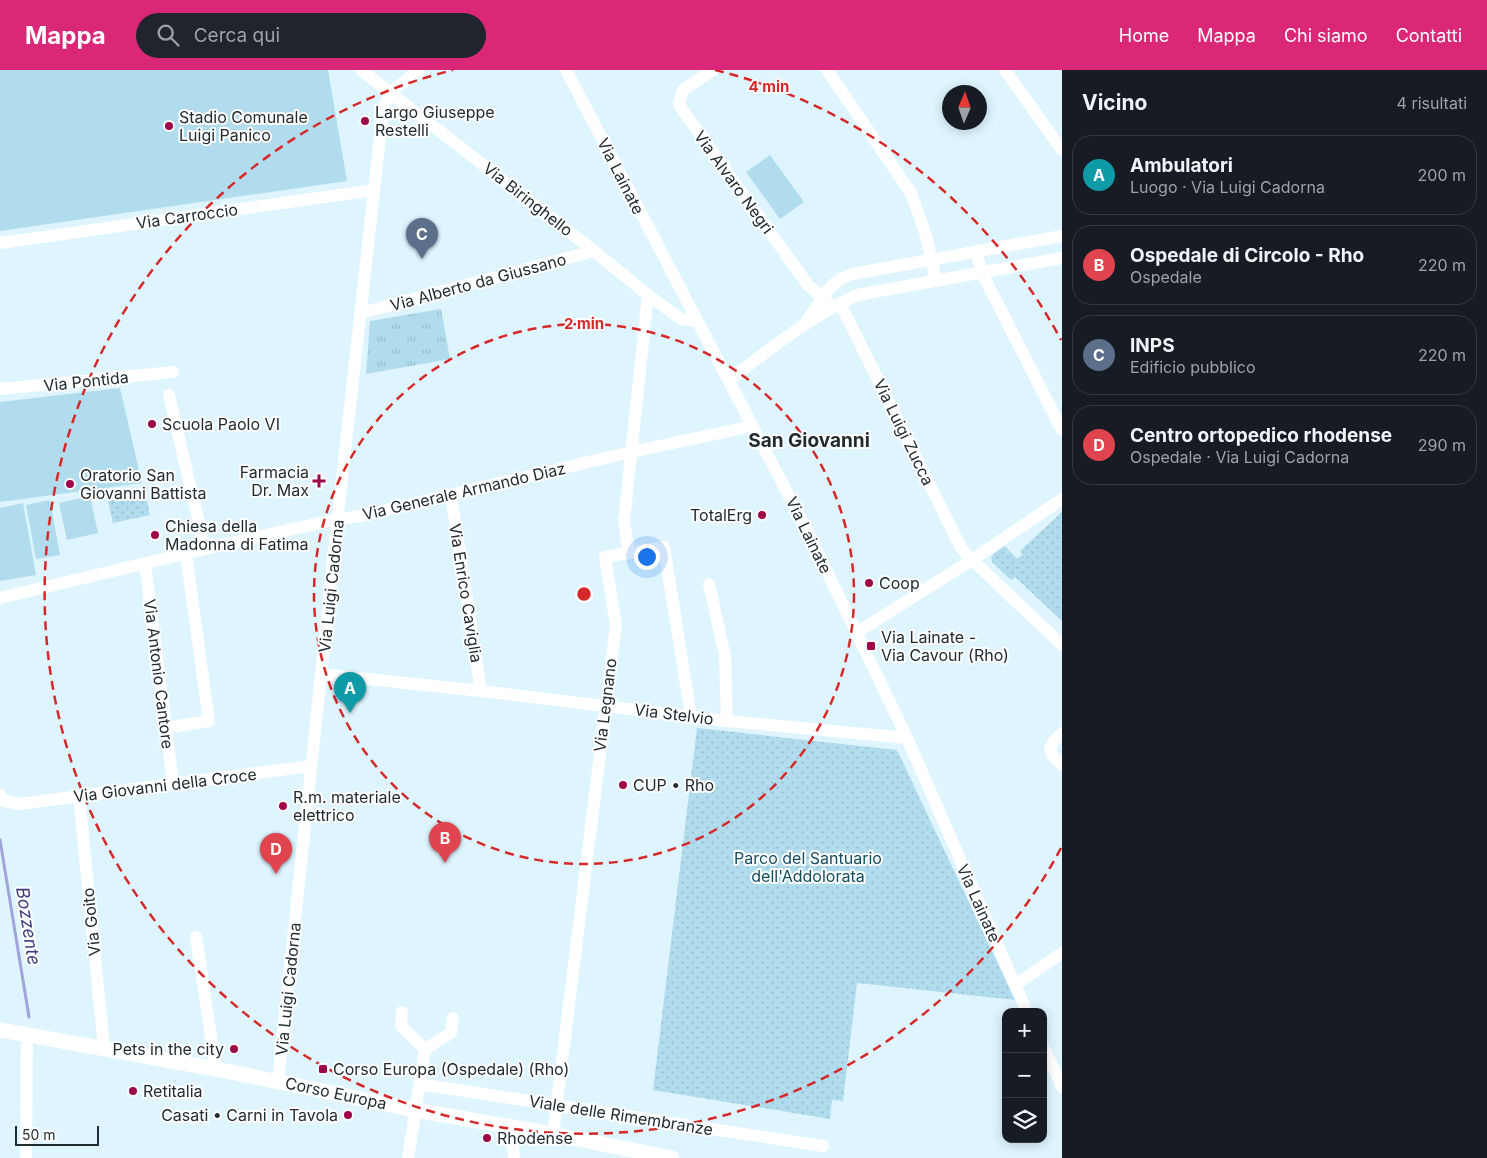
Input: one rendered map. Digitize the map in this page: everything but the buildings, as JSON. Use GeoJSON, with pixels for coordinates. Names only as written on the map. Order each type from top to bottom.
{"type":"FeatureCollection","features":[{"type":"Feature","properties":{"kind":"main road","name":"Corso Europa"},"geometry":{"type":"LineString","coordinates":[[0,1030],[216,1069],[415,1110],[553,1134],[672,1158]]}},
{"type":"Feature","properties":{"kind":"street","name":"Via Biringhello"},"geometry":{"type":"LineString","coordinates":[[361,70],[648,295],[681,319],[697,321]]}},
{"type":"Feature","properties":{"kind":"street"},"geometry":{"type":"LineString","coordinates":[[391,92],[419,70]]}},
{"type":"Feature","properties":{"kind":"street","name":"Via Alvaro Negri"},"geometry":{"type":"LineString","coordinates":[[713,70],[683,90],[678,105],[808,285],[823,297]]}},
{"type":"Feature","properties":{"kind":"street"},"geometry":{"type":"LineString","coordinates":[[827,70],[912,193],[932,259],[936,281]]}},
{"type":"Feature","properties":{"kind":"street"},"geometry":{"type":"LineString","coordinates":[[1005,70],[1062,150]]}},
{"type":"Feature","properties":{"kind":"street","name":"Via Lainate"},"geometry":{"type":"LineString","coordinates":[[569,71],[809,534],[907,738],[1025,1008]]}},
{"type":"Feature","properties":{"kind":"street","name":"Via Luigi Cadorna"},"geometry":{"type":"LineString","coordinates":[[278,1081],[383,110],[391,92]]}},
{"type":"Feature","properties":{"kind":"street","name":"Via Carroccio"},"geometry":{"type":"LineString","coordinates":[[0,243],[374,190]]}},
{"type":"Feature","properties":{"kind":"street"},"geometry":{"type":"LineString","coordinates":[[800,328],[832,284],[852,274],[1062,236]]}},
{"type":"Feature","properties":{"kind":"street","name":"Via Alberto da Giussano"},"geometry":{"type":"LineString","coordinates":[[361,313],[594,251]]}},
{"type":"Feature","properties":{"kind":"street"},"geometry":{"type":"LineString","coordinates":[[976,251],[982,273],[1062,430]]}},
{"type":"Feature","properties":{"kind":"street"},"geometry":{"type":"LineString","coordinates":[[729,380],[800,328],[840,303],[857,295],[1062,258]]}},
{"type":"Feature","properties":{"kind":"street"},"geometry":{"type":"LineString","coordinates":[[832,284],[831,293],[840,303]]}},
{"type":"Feature","properties":{"kind":"street"},"geometry":{"type":"LineString","coordinates":[[629,553],[624,521],[648,295]]}},
{"type":"Feature","properties":{"kind":"street"},"geometry":{"type":"LineString","coordinates":[[823,297],[840,303]]}},
{"type":"Feature","properties":{"kind":"street","name":"Via Luigi Zucca"},"geometry":{"type":"LineString","coordinates":[[840,303],[961,548],[1062,645]]}},
{"type":"Feature","properties":{"kind":"street","name":"Via Pontida"},"geometry":{"type":"LineString","coordinates":[[0,389],[173,372]]}},
{"type":"Feature","properties":{"kind":"street"},"geometry":{"type":"LineString","coordinates":[[169,395],[205,549]]}},
{"type":"Feature","properties":{"kind":"street","name":"Via Generale Armando Diaz"},"geometry":{"type":"LineString","coordinates":[[0,598],[205,549],[338,519],[361,516],[631,452],[753,426]]}},
{"type":"Feature","properties":{"kind":"street","name":"Via Enrico Caviglia"},"geometry":{"type":"LineString","coordinates":[[451,495],[481,690]]}},
{"type":"Feature","properties":{"kind":"street"},"geometry":{"type":"LineString","coordinates":[[856,633],[972,560],[1062,499]]}},
{"type":"Feature","properties":{"kind":"street","name":"Via Legnano"},"geometry":{"type":"LineString","coordinates":[[553,1134],[616,625],[605,556],[664,547],[691,716]]}},
{"type":"Feature","properties":{"kind":"street"},"geometry":{"type":"LineString","coordinates":[[165,728],[209,721],[186,554]]}},
{"type":"Feature","properties":{"kind":"street","name":"Via Antonio Cantore"},"geometry":{"type":"LineString","coordinates":[[145,564],[173,784]]}},
{"type":"Feature","properties":{"kind":"street"},"geometry":{"type":"LineString","coordinates":[[709,584],[725,656],[727,721]]}},
{"type":"Feature","properties":{"kind":"street","name":"Via Stelvio"},"geometry":{"type":"LineString","coordinates":[[321,674],[481,690],[727,721],[907,738]]}},
{"type":"Feature","properties":{"kind":"street"},"geometry":{"type":"LineString","coordinates":[[1062,733],[1053,742],[1050,749],[1053,756],[1062,765]]}},
{"type":"Feature","properties":{"kind":"street","name":"Via Giovanni della Croce"},"geometry":{"type":"LineString","coordinates":[[0,796],[4,801],[19,804],[311,766]]}},
{"type":"Feature","properties":{"kind":"street","name":"Via Goito"},"geometry":{"type":"LineString","coordinates":[[79,796],[104,1048]]}},
{"type":"Feature","properties":{"kind":"street"},"geometry":{"type":"LineString","coordinates":[[196,937],[216,1069]]}},
{"type":"Feature","properties":{"kind":"street"},"geometry":{"type":"LineString","coordinates":[[1015,985],[1062,953]]}},
{"type":"Feature","properties":{"kind":"street"},"geometry":{"type":"LineString","coordinates":[[402,1012],[401,1026],[425,1049]]}},
{"type":"Feature","properties":{"kind":"street"},"geometry":{"type":"LineString","coordinates":[[408,1158],[425,1049],[452,1033],[453,1018]]}},
{"type":"Feature","properties":{"kind":"street"},"geometry":{"type":"LineString","coordinates":[[26,1158],[27,1034]]}},
{"type":"Feature","properties":{"kind":"street"},"geometry":{"type":"LineString","coordinates":[[1046,1053],[1062,1087]]}},
{"type":"Feature","properties":{"kind":"street","name":"Viale delle Rimembranze"},"geometry":{"type":"LineString","coordinates":[[419,1084],[823,1146]]}},
{"type":"Feature","properties":{"kind":"street"},"geometry":{"type":"LineString","coordinates":[[511,1127],[514,1158]]}},
{"type":"Feature","properties":{"kind":"green space","name":"Stadio Comunale Luigi Panico"},"geometry":{"type":"Polygon","coordinates":[[[0,70],[328,70],[347,181],[0,231],[0,70]]]}},
{"type":"Feature","properties":{"kind":"green space"},"geometry":{"type":"Polygon","coordinates":[[[770,155],[804,202],[780,219],[746,172],[770,155]]]}},
{"type":"Feature","properties":{"kind":"green space"},"geometry":{"type":"Polygon","coordinates":[[[441,309],[450,359],[366,374],[370,321],[441,309]]]}},
{"type":"Feature","properties":{"kind":"green space"},"geometry":{"type":"Polygon","coordinates":[[[120,388],[142,483],[0,502],[0,402],[120,388]]]}},
{"type":"Feature","properties":{"kind":"green space"},"geometry":{"type":"Polygon","coordinates":[[[145,493],[150,515],[113,523],[108,501],[145,493]]]}},
{"type":"Feature","properties":{"kind":"green space"},"geometry":{"type":"Polygon","coordinates":[[[90,496],[98,533],[67,540],[59,503],[90,496]]]}},
{"type":"Feature","properties":{"kind":"green space"},"geometry":{"type":"Polygon","coordinates":[[[50,500],[60,555],[36,559],[26,505],[50,500]]]}},
{"type":"Feature","properties":{"kind":"green space"},"geometry":{"type":"Polygon","coordinates":[[[23,503],[36,575],[0,581],[0,508],[23,503]]]}},
{"type":"Feature","properties":{"kind":"green space"},"geometry":{"type":"Polygon","coordinates":[[[1062,512],[1062,621],[1015,577],[1011,580],[992,562],[991,557],[1005,546],[1017,559],[1023,554],[1020,551],[1062,512]]]}},
{"type":"Feature","properties":{"kind":"green space","name":"Parco del Santuario dell'Addolorata"},"geometry":{"type":"Polygon","coordinates":[[[697,728],[897,750],[1015,1000],[857,983],[843,1101],[832,1100],[830,1119],[653,1090],[697,728]]]}},
{"type":"Feature","properties":{"kind":"waterway","name":"Bozzente"},"geometry":{"type":"LineString","coordinates":[[0,840],[29,1017]]}},
{"type":"Feature","properties":{"kind":"place","name":"Largo Giuseppe Restelli"},"geometry":{"type":"Point","coordinates":[365,121]}},
{"type":"Feature","properties":{"kind":"place","name":"Stadio Comunale Luigi Panico"},"geometry":{"type":"Point","coordinates":[169,126]}},
{"type":"Feature","properties":{"kind":"place","name":"INPS"},"geometry":{"type":"Point","coordinates":[422,259]}},
{"type":"Feature","properties":{"kind":"place","name":"Scuola Paolo VI"},"geometry":{"type":"Point","coordinates":[152,424]}},
{"type":"Feature","properties":{"kind":"place","name":"Farmacia Dr. Max"},"geometry":{"type":"Point","coordinates":[319,481]}},
{"type":"Feature","properties":{"kind":"place","name":"Oratorio San Giovanni Battista"},"geometry":{"type":"Point","coordinates":[70,484]}},
{"type":"Feature","properties":{"kind":"place","name":"TotalErg"},"geometry":{"type":"Point","coordinates":[762,515]}},
{"type":"Feature","properties":{"kind":"place","name":"Chiesa della Madonna di Fatima"},"geometry":{"type":"Point","coordinates":[155,535]}},
{"type":"Feature","properties":{"kind":"place","name":"Coop"},"geometry":{"type":"Point","coordinates":[869,583]}},
{"type":"Feature","properties":{"kind":"place","name":"Via Lainate - Via Cavour (Rho)"},"geometry":{"type":"Point","coordinates":[871,646]}},
{"type":"Feature","properties":{"kind":"place","name":"Ambulatori"},"geometry":{"type":"Point","coordinates":[350,713]}},
{"type":"Feature","properties":{"kind":"place","name":"CUP • Rho"},"geometry":{"type":"Point","coordinates":[623,785]}},
{"type":"Feature","properties":{"kind":"place","name":"R.m. materiale elettrico"},"geometry":{"type":"Point","coordinates":[283,806]}},
{"type":"Feature","properties":{"kind":"place","name":"Ospedale di Circolo - Rho"},"geometry":{"type":"Point","coordinates":[445,863]}},
{"type":"Feature","properties":{"kind":"place","name":"Centro ortopedico rhodense"},"geometry":{"type":"Point","coordinates":[276,874]}},
{"type":"Feature","properties":{"kind":"place","name":"Pets in the city"},"geometry":{"type":"Point","coordinates":[234,1049]}},
{"type":"Feature","properties":{"kind":"place","name":"Corso Europa (Ospedale) (Rho)"},"geometry":{"type":"Point","coordinates":[323,1069]}},
{"type":"Feature","properties":{"kind":"place","name":"Retitalia"},"geometry":{"type":"Point","coordinates":[133,1091]}},
{"type":"Feature","properties":{"kind":"place","name":"Casati • Carni in Tavola"},"geometry":{"type":"Point","coordinates":[348,1115]}},
{"type":"Feature","properties":{"kind":"place","name":"Rhodense"},"geometry":{"type":"Point","coordinates":[487,1138]}},
{"type":"Feature","properties":{"kind":"district","name":"San Giovanni"},"geometry":{"type":"Point","coordinates":[809,440]}}]}
